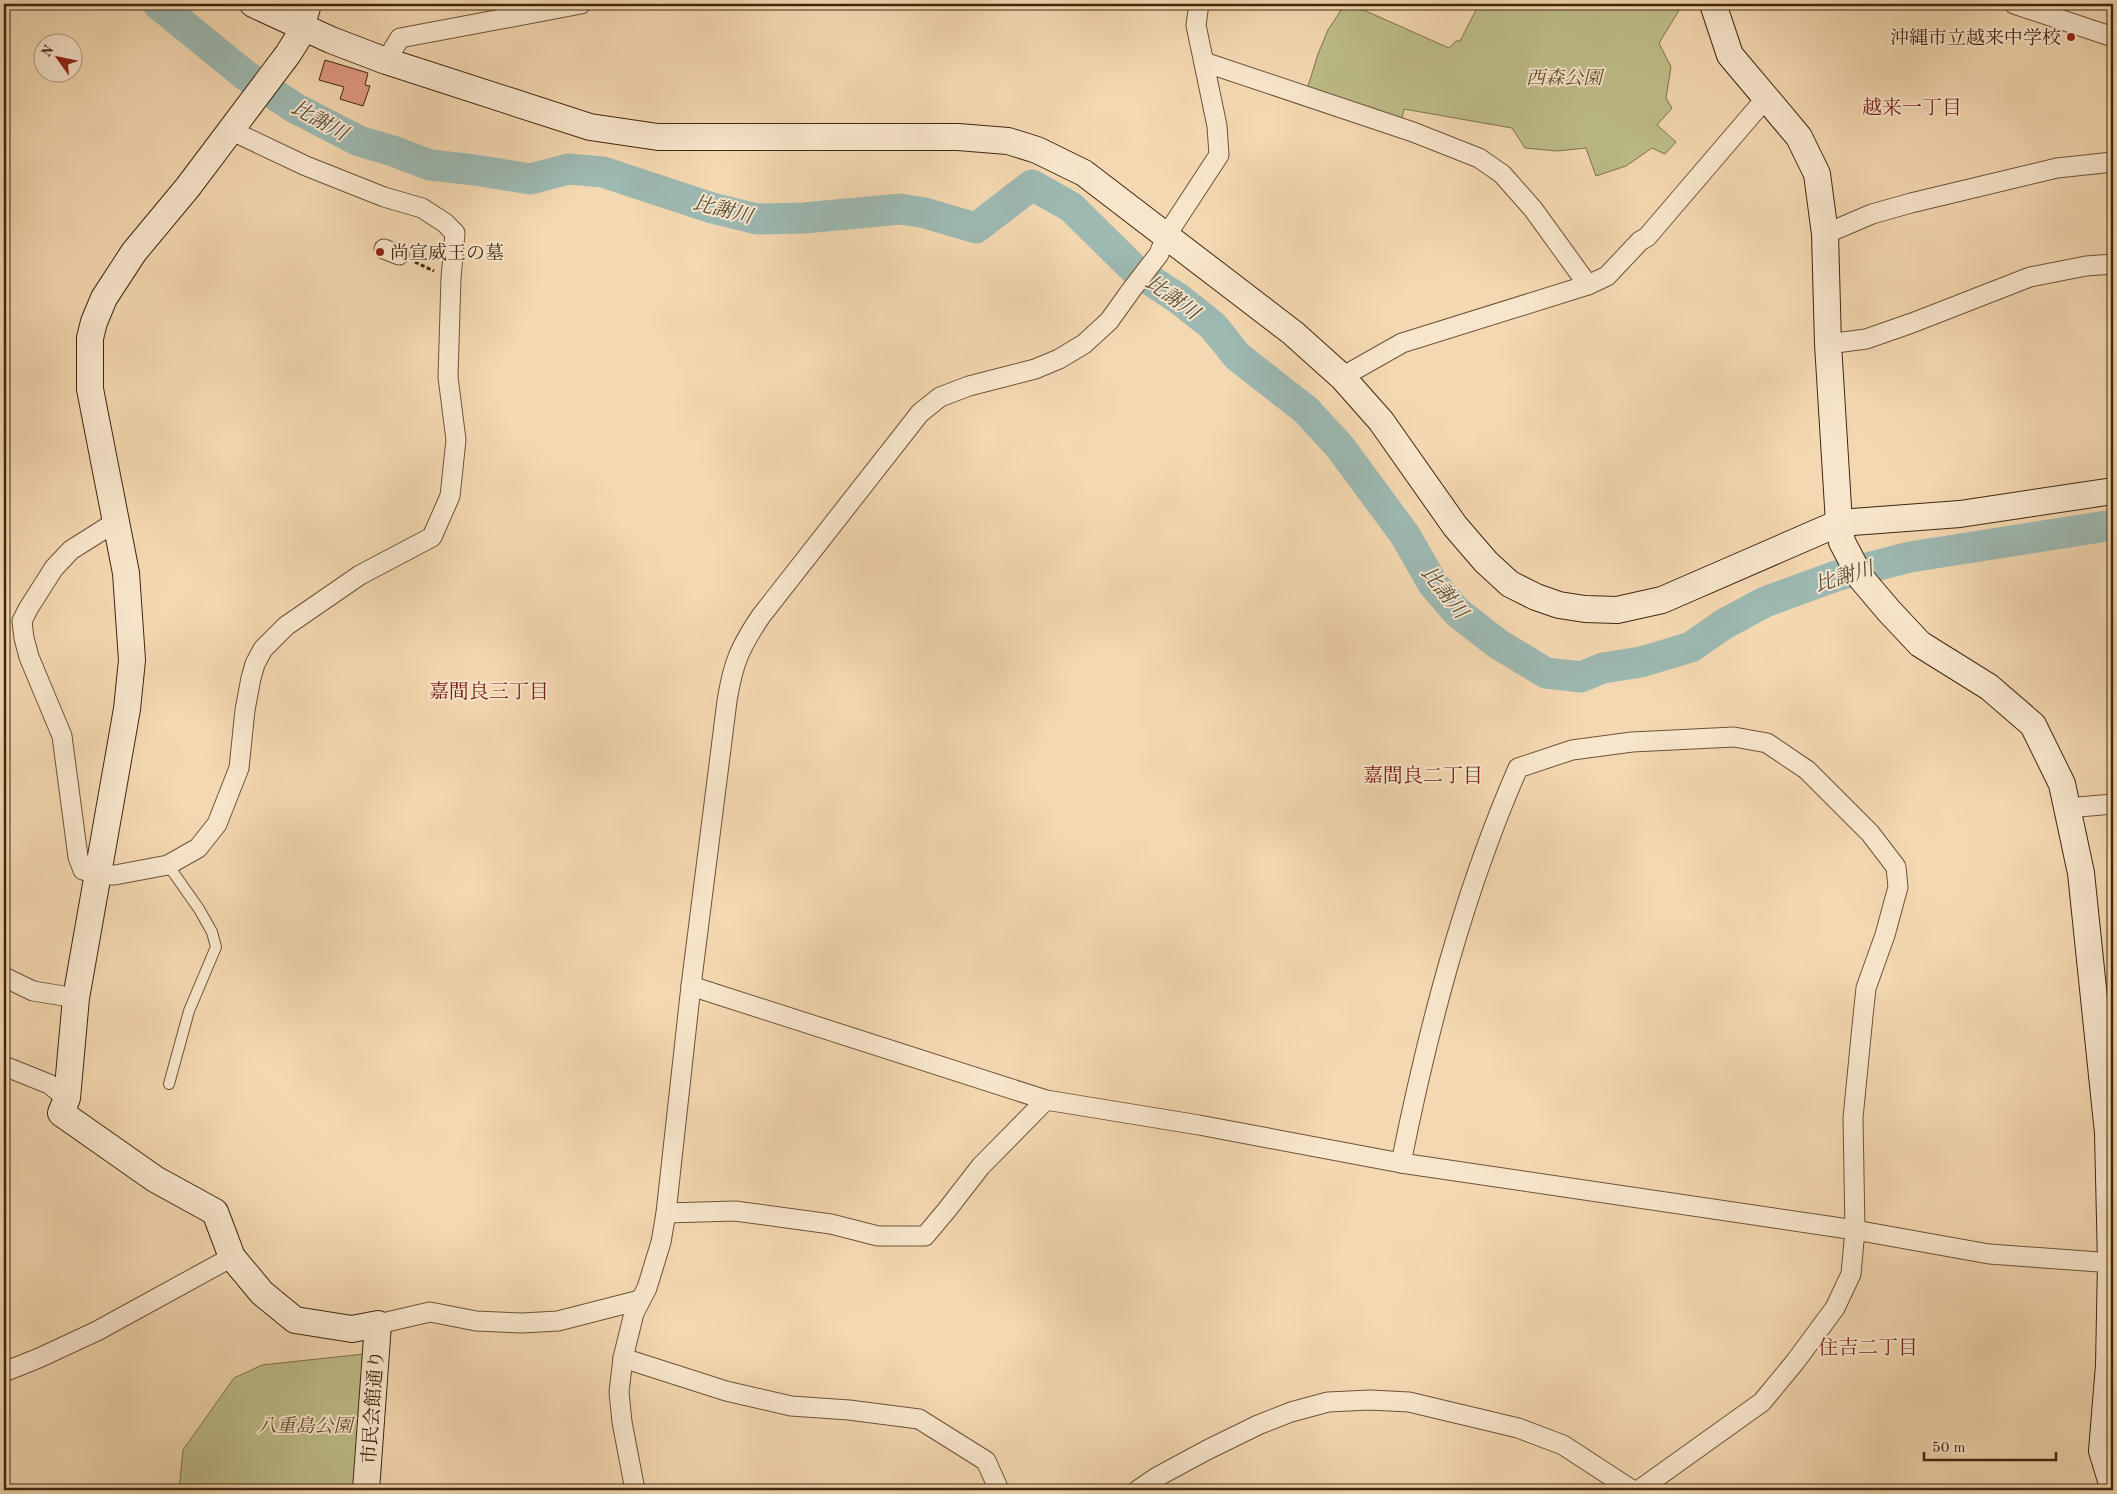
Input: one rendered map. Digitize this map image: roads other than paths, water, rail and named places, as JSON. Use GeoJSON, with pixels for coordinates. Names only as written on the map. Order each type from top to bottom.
{"type":"FeatureCollection","features":[{"type":"Feature","properties":{"kind":"street"},"geometry":{"type":"LineString","coordinates":[[253,4],[305,15],[331,40],[386,61],[590,127],[658,137],[958,137],[1008,141],[1037,150],[1084,173],[1162,245],[1294,333],[1342,377],[1381,421],[1455,526],[1486,562],[1510,584],[1558,605],[1585,609],[1617,610],[1662,600],[1840,532],[2113,491]]}},
{"type":"Feature","properties":{"kind":"street"},"geometry":{"type":"LineString","coordinates":[[386,61],[400,38],[581,4]]}},
{"type":"Feature","properties":{"kind":"street"},"geometry":{"type":"LineString","coordinates":[[635,1490],[622,1422],[619,1392],[623,1358],[634,1313],[647,1288],[661,1242],[666,1213],[691,986],[727,701],[731,675],[742,643],[920,413],[940,397],[969,386],[1035,369],[1059,359],[1084,344],[1109,321],[1162,245],[1219,155],[1218,126],[1196,25],[1199,4]]}},
{"type":"Feature","properties":{"kind":"street"},"geometry":{"type":"LineString","coordinates":[[1713,4],[1730,54],[1800,138],[1817,174],[1825,234],[1828,344],[1840,532],[1861,578],[1888,611],[1920,644],[1989,687],[2032,725],[2062,784],[2081,873],[2094,1017],[2108,1070],[2112,1263],[2109,1365],[2102,1451],[2113,1488]]}},
{"type":"Feature","properties":{"kind":"street"},"geometry":{"type":"LineString","coordinates":[[2014,4],[2113,37]]}},
{"type":"Feature","properties":{"kind":"street"},"geometry":{"type":"LineString","coordinates":[[305,15],[298,38],[276,71],[188,187],[134,252],[104,298],[94,322],[89,355],[90,390],[126,573],[132,660],[127,709],[76,998],[67,1098],[60,1113],[155,1179],[215,1212],[232,1257],[262,1293],[296,1320],[352,1329],[430,1312],[476,1321],[522,1323],[558,1320],[640,1300]]}},
{"type":"Feature","properties":{"kind":"street"},"geometry":{"type":"LineString","coordinates":[[1204,62],[1413,132],[1479,158],[1502,174],[1533,208],[1588,286]]}},
{"type":"Feature","properties":{"kind":"street"},"geometry":{"type":"LineString","coordinates":[[1342,377],[1402,344],[1588,286],[1607,276],[1640,241],[1647,237],[1766,98]]}},
{"type":"Feature","properties":{"kind":"street"},"geometry":{"type":"LineString","coordinates":[[117,521],[71,550],[54,568],[22,622],[29,657],[62,736],[78,856],[82,870],[99,875],[168,865],[198,848],[217,824],[238,768],[251,678],[255,664],[268,643],[286,626],[360,575],[432,537],[450,496],[456,440],[448,377],[451,278],[455,233],[445,223],[422,208],[384,197],[306,166],[230,130]]}},
{"type":"Feature","properties":{"kind":"street"},"geometry":{"type":"LineString","coordinates":[[1825,234],[1872,214],[1911,203],[2057,168],[2113,162]]}},
{"type":"Feature","properties":{"kind":"street"},"geometry":{"type":"LineString","coordinates":[[1828,344],[1866,339],[2030,278],[2086,266],[2113,264]]}},
{"type":"Feature","properties":{"kind":"street"},"geometry":{"type":"LineString","coordinates":[[1401,1163],[1419,1073],[1467,902],[1497,816],[1518,768],[1572,750],[1632,742],[1734,737],[1768,743],[1807,770],[1870,833],[1896,867],[1898,887],[1885,935],[1866,988],[1862,1016],[1853,1118],[1856,1230],[1851,1274],[1834,1308],[1790,1369],[1762,1402],[1640,1490]]}},
{"type":"Feature","properties":{"kind":"street"},"geometry":{"type":"LineString","coordinates":[[2067,808],[2113,804]]}},
{"type":"Feature","properties":{"kind":"street"},"geometry":{"type":"LineString","coordinates":[[4,977],[33,991],[76,998]]}},
{"type":"Feature","properties":{"kind":"street"},"geometry":{"type":"LineString","coordinates":[[691,986],[1046,1100],[1199,1125],[1401,1163],[1856,1230],[1989,1254],[2112,1263]]}},
{"type":"Feature","properties":{"kind":"street"},"geometry":{"type":"LineString","coordinates":[[4,1066],[49,1084],[67,1098]]}},
{"type":"Feature","properties":{"kind":"street"},"geometry":{"type":"LineString","coordinates":[[666,1213],[735,1211],[831,1224],[878,1236],[925,1236],[981,1166],[1046,1100]]}},
{"type":"Feature","properties":{"kind":"street"},"geometry":{"type":"LineString","coordinates":[[4,1372],[97,1331],[232,1257]]}},
{"type":"Feature","properties":{"kind":"street","name":"市民会館通り"},"geometry":{"type":"LineString","coordinates":[[366,1490],[378,1324]]}},
{"type":"Feature","properties":{"kind":"street"},"geometry":{"type":"LineString","coordinates":[[623,1358],[726,1391],[791,1406],[850,1410],[918,1419],[986,1461],[999,1490]]}},
{"type":"Feature","properties":{"kind":"street"},"geometry":{"type":"LineString","coordinates":[[1138,1490],[1157,1477],[1207,1450],[1258,1425],[1291,1412],[1328,1402],[1370,1400],[1409,1402],[1518,1428],[1563,1445],[1632,1490]]}},
{"type":"Feature","properties":{"kind":"lane"},"geometry":{"type":"LineString","coordinates":[[168,865],[199,909],[212,932],[216,947],[189,1011],[169,1084]]}},
{"type":"Feature","properties":{"kind":"waterway","name":"比謝川"},"geometry":{"type":"LineString","coordinates":[[158,4],[245,75],[295,108],[359,141],[430,165],[530,179],[569,169],[603,172],[712,208],[757,219],[804,218],[901,209],[925,213],[976,228],[1032,185],[1071,207],[1135,270],[1179,299],[1213,326],[1237,356],[1306,410],[1340,447],[1405,535],[1433,584],[1457,612],[1498,644],[1546,673],[1581,677],[1603,668],[1641,662],[1691,647],[1724,624],[1765,602],[1836,576],[1910,557],[2113,525]]}},
{"type":"Feature","properties":{"kind":"place","name":"沖縄市立越来中学校"},"geometry":{"type":"Point","coordinates":[2071,37]}},
{"type":"Feature","properties":{"kind":"place","name":"尚宣威王の墓"},"geometry":{"type":"Point","coordinates":[380,252]}},
{"type":"Feature","properties":{"kind":"district","name":"越来一丁目"},"geometry":{"type":"Point","coordinates":[1912,107]}},
{"type":"Feature","properties":{"kind":"district","name":"嘉間良三丁目"},"geometry":{"type":"Point","coordinates":[489,691]}},
{"type":"Feature","properties":{"kind":"district","name":"嘉間良二丁目"},"geometry":{"type":"Point","coordinates":[1423,775]}},
{"type":"Feature","properties":{"kind":"district","name":"住吉二丁目"},"geometry":{"type":"Point","coordinates":[1868,1347]}},
{"type":"Feature","properties":{"kind":"park label","name":"西森公園"},"geometry":{"type":"Point","coordinates":[1564,77]}},
{"type":"Feature","properties":{"kind":"park label","name":"八重島公園"},"geometry":{"type":"Point","coordinates":[305,1425]}}]}
